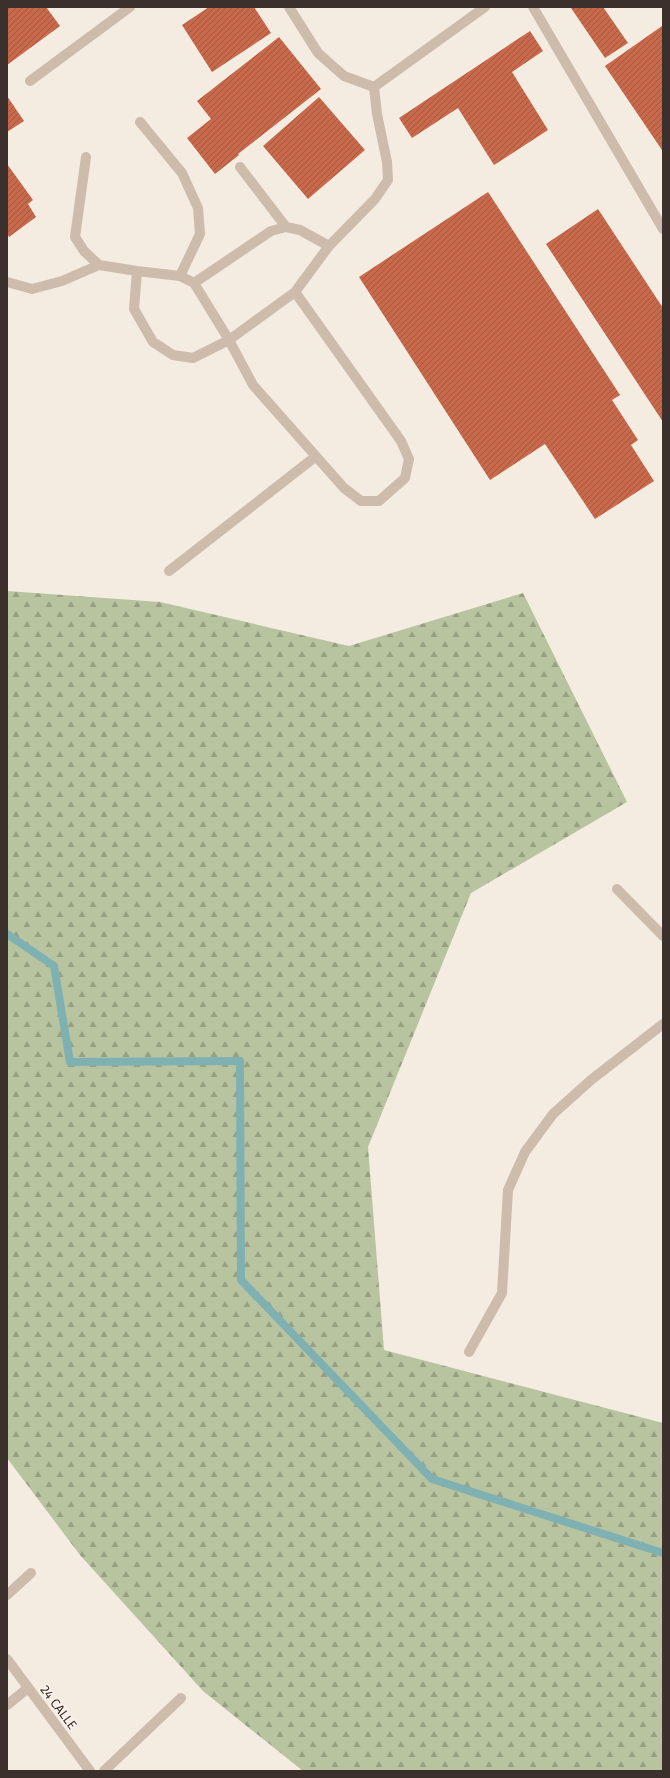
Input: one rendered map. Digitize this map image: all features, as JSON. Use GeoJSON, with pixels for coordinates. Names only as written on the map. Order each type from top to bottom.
{"type":"FeatureCollection","features":[{"type":"Feature","properties":{"kind":"lane"},"geometry":{"type":"LineString","coordinates":[[30,80],[130,7]]}},
{"type":"Feature","properties":{"kind":"lane"},"geometry":{"type":"LineString","coordinates":[[289,7],[318,53],[344,76],[374,87]]}},
{"type":"Feature","properties":{"kind":"lane"},"geometry":{"type":"LineString","coordinates":[[374,87],[485,7]]}},
{"type":"Feature","properties":{"kind":"lane"},"geometry":{"type":"LineString","coordinates":[[532,7],[663,229]]}},
{"type":"Feature","properties":{"kind":"lane"},"geometry":{"type":"LineString","coordinates":[[137,271],[134,309],[153,342],[173,355],[193,358],[229,340],[295,292],[329,246],[375,198],[388,180],[388,162],[377,114],[374,87]]}},
{"type":"Feature","properties":{"kind":"lane"},"geometry":{"type":"LineString","coordinates":[[140,122],[182,174],[198,208],[200,234],[180,276]]}},
{"type":"Feature","properties":{"kind":"lane"},"geometry":{"type":"LineString","coordinates":[[86,157],[75,237],[84,251],[99,265]]}},
{"type":"Feature","properties":{"kind":"lane"},"geometry":{"type":"LineString","coordinates":[[240,167],[286,227]]}},
{"type":"Feature","properties":{"kind":"lane"},"geometry":{"type":"LineString","coordinates":[[194,284],[271,231],[286,227],[300,230],[329,246]]}},
{"type":"Feature","properties":{"kind":"lane"},"geometry":{"type":"LineString","coordinates":[[7,282],[32,289],[62,281],[99,265],[180,276],[194,284],[229,340],[253,385],[315,457],[344,488],[362,501],[379,501],[405,478],[408,459],[401,441],[295,292]]}},
{"type":"Feature","properties":{"kind":"lane"},"geometry":{"type":"LineString","coordinates":[[169,571],[315,457]]}},
{"type":"Feature","properties":{"kind":"lane"},"geometry":{"type":"LineString","coordinates":[[617,889],[663,936]]}},
{"type":"Feature","properties":{"kind":"lane"},"geometry":{"type":"LineString","coordinates":[[469,1352],[502,1293],[508,1190],[525,1152],[553,1114],[592,1080],[663,1024]]}},
{"type":"Feature","properties":{"kind":"lane"},"geometry":{"type":"LineString","coordinates":[[7,1595],[31,1573]]}},
{"type":"Feature","properties":{"kind":"lane","name":"24 CALLE"},"geometry":{"type":"LineString","coordinates":[[7,1659],[90,1771]]}},
{"type":"Feature","properties":{"kind":"lane"},"geometry":{"type":"LineString","coordinates":[[7,1705],[28,1688]]}},
{"type":"Feature","properties":{"kind":"lane"},"geometry":{"type":"LineString","coordinates":[[104,1771],[181,1698]]}},
{"type":"Feature","properties":{"kind":"green space"},"geometry":{"type":"Polygon","coordinates":[[[7,591],[160,602],[349,646],[523,593],[627,802],[471,893],[368,1147],[384,1350],[663,1423],[663,1771],[303,1771],[203,1691],[80,1555],[7,1458],[7,591]]]}},
{"type":"Feature","properties":{"kind":"building"},"geometry":{"type":"Polygon","coordinates":[[[7,7],[46,7],[60,26],[7,65],[7,7]]]}},
{"type":"Feature","properties":{"kind":"building"},"geometry":{"type":"Polygon","coordinates":[[[209,7],[254,7],[271,33],[212,72],[182,25],[209,7]]]}},
{"type":"Feature","properties":{"kind":"building"},"geometry":{"type":"Polygon","coordinates":[[[603,7],[628,43],[605,58],[571,8],[603,7]]]}},
{"type":"Feature","properties":{"kind":"building"},"geometry":{"type":"Polygon","coordinates":[[[662,26],[663,149],[662,150],[605,66],[662,26]]]}},
{"type":"Feature","properties":{"kind":"building"},"geometry":{"type":"Polygon","coordinates":[[[530,31],[543,51],[512,72],[548,130],[494,165],[458,108],[412,138],[399,118],[530,31]]]}},
{"type":"Feature","properties":{"kind":"building"},"geometry":{"type":"Polygon","coordinates":[[[279,37],[321,89],[238,154],[239,155],[215,174],[187,138],[211,119],[197,101],[279,37]]]}},
{"type":"Feature","properties":{"kind":"building"},"geometry":{"type":"Polygon","coordinates":[[[7,96],[24,121],[7,132],[7,96]]]}},
{"type":"Feature","properties":{"kind":"building"},"geometry":{"type":"Polygon","coordinates":[[[319,97],[365,150],[308,199],[263,146],[319,97]]]}},
{"type":"Feature","properties":{"kind":"building"},"geometry":{"type":"Polygon","coordinates":[[[7,164],[33,200],[28,204],[36,217],[9,237],[7,233],[7,164]]]}},
{"type":"Feature","properties":{"kind":"building"},"geometry":{"type":"Polygon","coordinates":[[[488,192],[620,395],[612,400],[638,440],[631,445],[654,481],[595,519],[545,444],[490,480],[359,277],[488,192]]]}},
{"type":"Feature","properties":{"kind":"building"},"geometry":{"type":"Polygon","coordinates":[[[598,209],[663,308],[663,422],[546,244],[598,209]]]}},
{"type":"Feature","properties":{"kind":"waterway"},"geometry":{"type":"LineString","coordinates":[[7,934],[54,966],[70,1062],[240,1061],[241,1280],[432,1479],[663,1553]]}}]}
